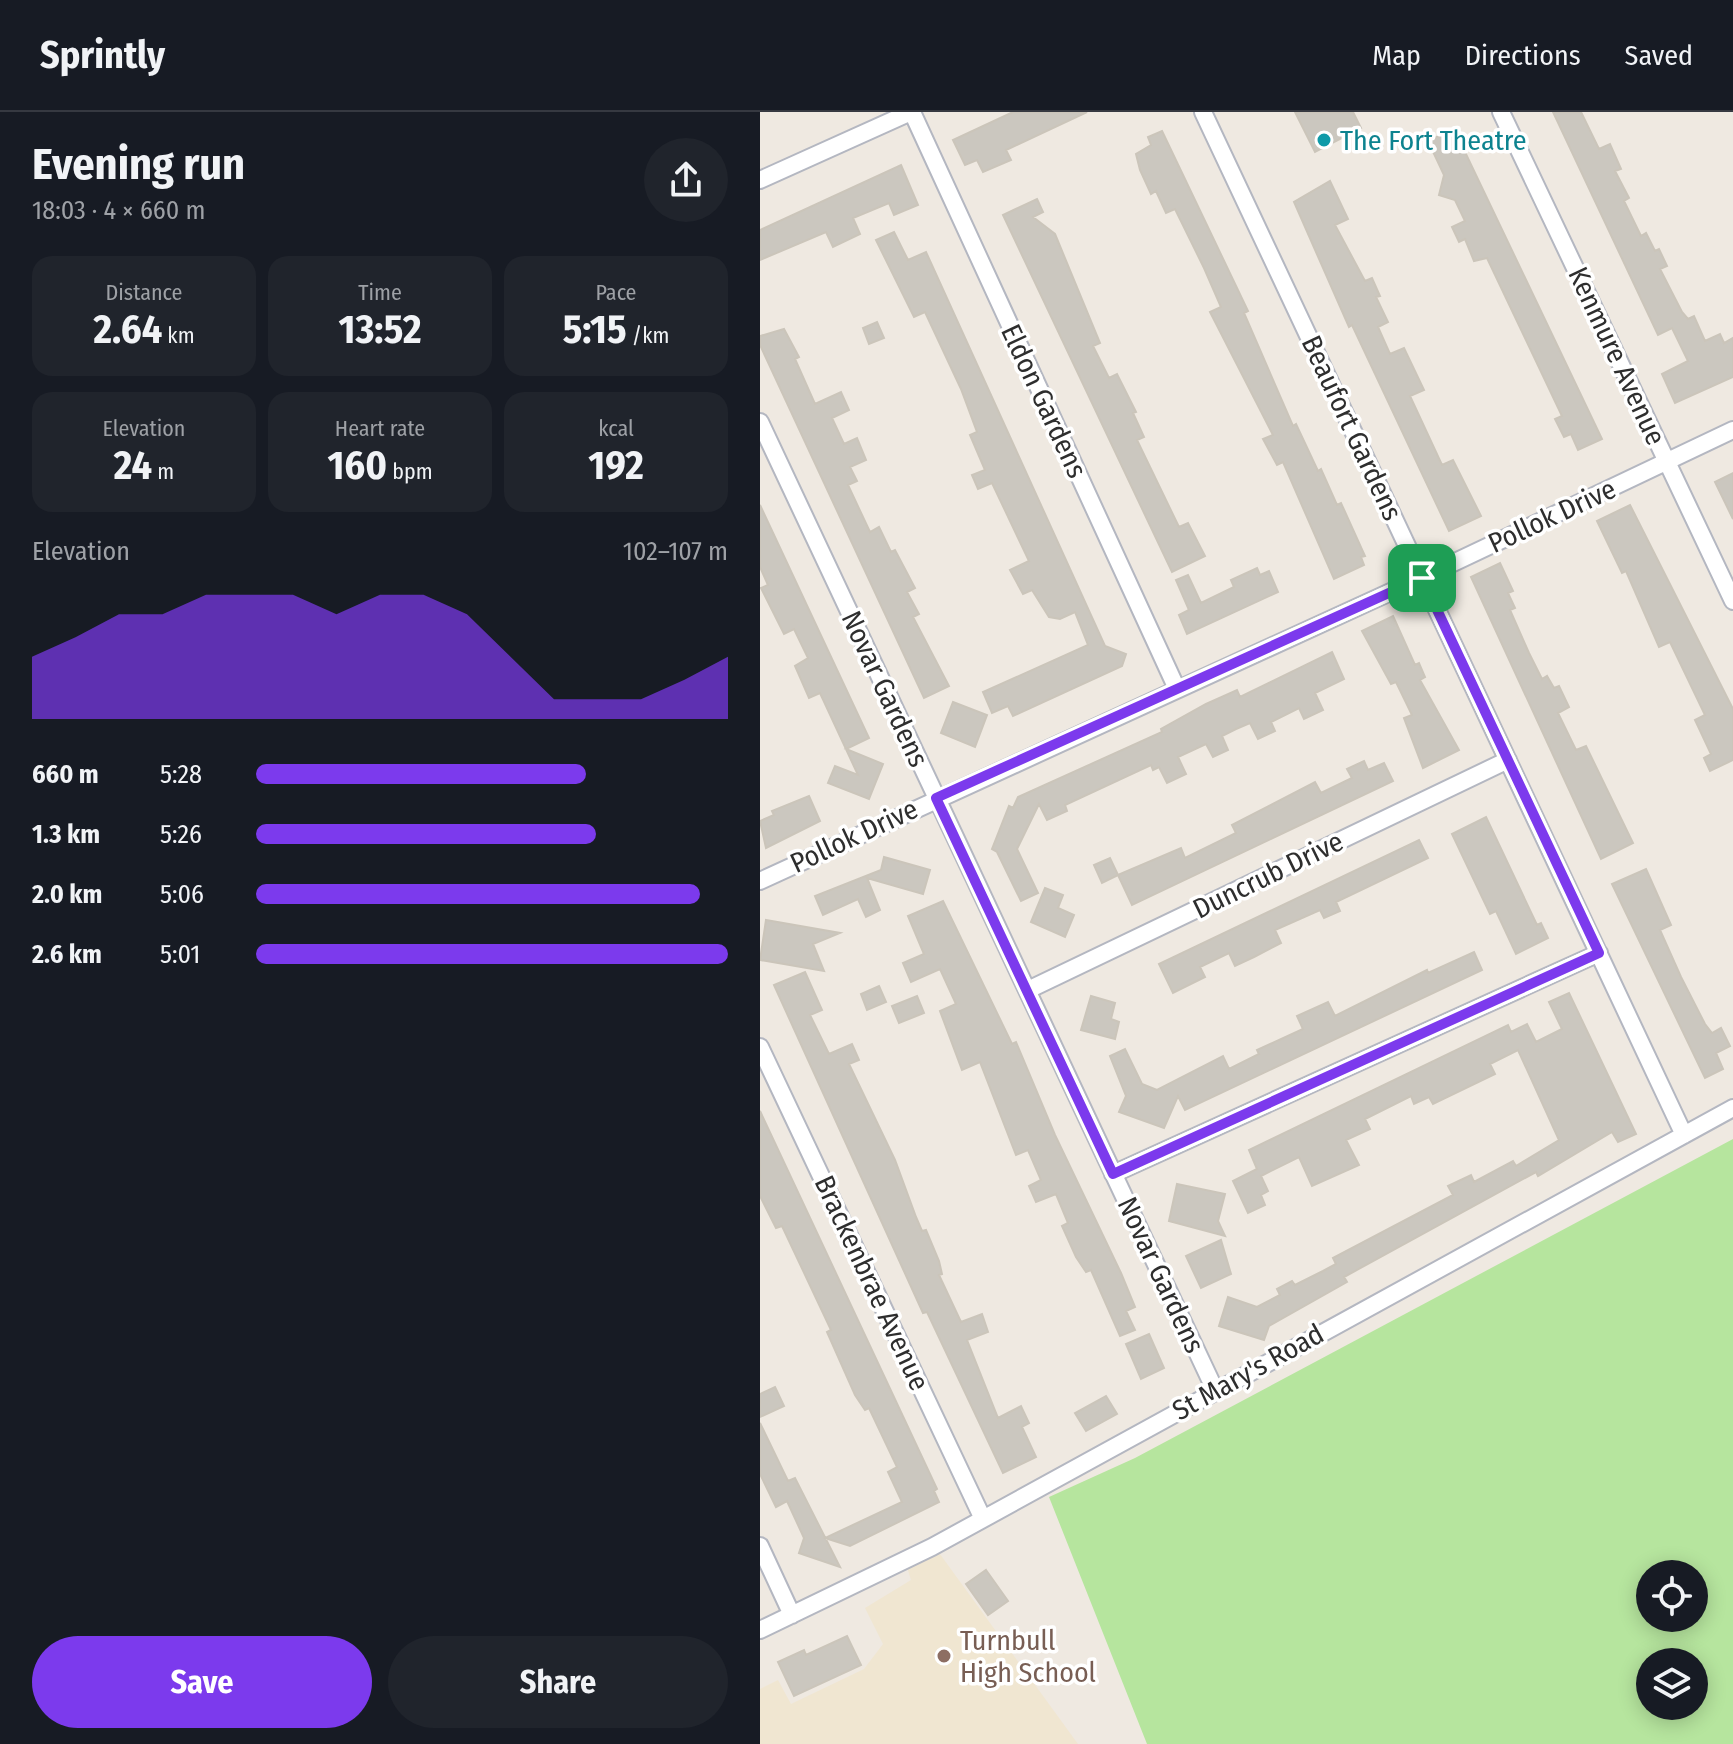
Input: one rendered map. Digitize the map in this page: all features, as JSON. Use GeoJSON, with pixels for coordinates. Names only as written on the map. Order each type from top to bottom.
{"type":"FeatureCollection","features":[{"type":"Feature","properties":{"kind":"street"},"geometry":{"type":"LineString","coordinates":[[760,180],[911,112]]}},
{"type":"Feature","properties":{"kind":"street","name":"Eldon Gardens"},"geometry":{"type":"LineString","coordinates":[[911,112],[1177,689]]}},
{"type":"Feature","properties":{"kind":"street","name":"Beaufort Gardens"},"geometry":{"type":"LineString","coordinates":[[1203,112],[1684,1135]]}},
{"type":"Feature","properties":{"kind":"street","name":"Kenmure Avenue"},"geometry":{"type":"LineString","coordinates":[[1501,112],[1733,601]]}},
{"type":"Feature","properties":{"kind":"street","name":"Novar Gardens"},"geometry":{"type":"LineString","coordinates":[[760,422],[1215,1390]]}},
{"type":"Feature","properties":{"kind":"street","name":"Pollok Drive"},"geometry":{"type":"LineString","coordinates":[[760,881],[1422,578],[1733,430]]}},
{"type":"Feature","properties":{"kind":"street","name":"Duncrub Drive"},"geometry":{"type":"LineString","coordinates":[[1028,990],[1508,760]]}},
{"type":"Feature","properties":{"kind":"street"},"geometry":{"type":"LineString","coordinates":[[1113,1174],[1599,953]]}},
{"type":"Feature","properties":{"kind":"street","name":"Brackenbrae Avenue"},"geometry":{"type":"LineString","coordinates":[[760,1047],[983,1519]]}},
{"type":"Feature","properties":{"kind":"street","name":"St Mary's Road"},"geometry":{"type":"LineString","coordinates":[[760,1630],[983,1519],[1733,1108]]}},
{"type":"Feature","properties":{"kind":"street"},"geometry":{"type":"LineString","coordinates":[[760,1546],[792,1615]]}},
{"type":"Feature","properties":{"kind":"shaded area","name":"Turnbull High School"},"geometry":{"type":"Polygon","coordinates":[[[937,1550],[1078,1744],[760,1744],[760,1689],[778,1680],[791,1704],[864,1669],[883,1644],[865,1608],[911,1580],[907,1567],[937,1550]]]}},
{"type":"Feature","properties":{"kind":"green space"},"geometry":{"type":"Polygon","coordinates":[[[1733,1139],[1733,1744],[1147,1744],[1049,1497],[1135,1458],[1733,1139]]]}},
{"type":"Feature","properties":{"kind":"building"},"geometry":{"type":"Polygon","coordinates":[[[1013,112],[1087,112],[1006,150],[1011,160],[983,172],[977,160],[965,165],[953,140],[1013,112]]]}},
{"type":"Feature","properties":{"kind":"building","name":"The Fort Theatre"},"geometry":{"type":"Polygon","coordinates":[[[1295,112],[1353,112],[1361,128],[1315,152],[1295,112]]]}},
{"type":"Feature","properties":{"kind":"building"},"geometry":{"type":"Polygon","coordinates":[[[1553,112],[1581,112],[1599,149],[1610,144],[1621,169],[1615,171],[1629,198],[1624,201],[1641,236],[1646,233],[1655,251],[1659,249],[1667,266],[1660,269],[1682,312],[1688,319],[1694,316],[1705,341],[1720,334],[1724,343],[1733,338],[1733,377],[1675,403],[1662,374],[1688,361],[1672,328],[1658,335],[1553,112]]]}},
{"type":"Feature","properties":{"kind":"building"},"geometry":{"type":"Polygon","coordinates":[[[1454,129],[1602,439],[1578,450],[1571,434],[1564,437],[1555,419],[1562,416],[1487,258],[1474,261],[1465,239],[1459,242],[1452,227],[1465,221],[1455,200],[1439,195],[1444,175],[1428,141],[1454,129]]]}},
{"type":"Feature","properties":{"kind":"building"},"geometry":{"type":"Polygon","coordinates":[[[1162,131],[1248,311],[1244,313],[1293,426],[1296,424],[1337,505],[1341,503],[1365,556],[1361,557],[1364,565],[1334,579],[1283,462],[1277,465],[1263,439],[1273,435],[1210,312],[1221,307],[1204,268],[1175,209],[1166,213],[1156,191],[1151,194],[1140,170],[1136,154],[1151,145],[1148,137],[1162,131]]]}},
{"type":"Feature","properties":{"kind":"building"},"geometry":{"type":"Polygon","coordinates":[[[901,165],[918,205],[894,215],[889,203],[853,218],[860,234],[833,247],[826,232],[760,260],[760,230],[901,165]]]}},
{"type":"Feature","properties":{"kind":"building"},"geometry":{"type":"Polygon","coordinates":[[[1330,181],[1348,219],[1335,225],[1365,281],[1372,278],[1380,296],[1376,297],[1388,322],[1378,327],[1390,354],[1404,348],[1424,390],[1410,396],[1442,465],[1453,460],[1481,516],[1449,531],[1352,325],[1349,327],[1294,202],[1330,181]]]}},
{"type":"Feature","properties":{"kind":"building"},"geometry":{"type":"Polygon","coordinates":[[[1037,199],[1043,212],[1033,217],[1055,234],[1100,343],[1093,346],[1109,378],[1117,374],[1136,412],[1133,413],[1144,437],[1137,440],[1179,527],[1188,523],[1205,556],[1172,572],[1003,215],[1037,199]]]}},
{"type":"Feature","properties":{"kind":"building"},"geometry":{"type":"Polygon","coordinates":[[[894,232],[908,260],[926,252],[1105,646],[1126,654],[1122,666],[1013,716],[1008,706],[992,713],[983,692],[1088,645],[1075,612],[1060,619],[1049,617],[1032,590],[1023,594],[1010,570],[1029,561],[992,483],[978,489],[972,475],[985,470],[970,435],[977,432],[961,389],[925,312],[914,317],[876,240],[894,232]]]}},
{"type":"Feature","properties":{"kind":"building"},"geometry":{"type":"Polygon","coordinates":[[[877,322],[884,338],[869,344],[863,328],[877,322]]]}},
{"type":"Feature","properties":{"kind":"building"},"geometry":{"type":"Polygon","coordinates":[[[784,329],[799,357],[795,359],[815,404],[841,392],[849,410],[832,418],[844,444],[857,438],[866,460],[850,467],[857,481],[848,485],[870,532],[879,527],[915,588],[907,592],[919,614],[913,617],[949,686],[924,698],[760,345],[760,336],[784,329]]]}},
{"type":"Feature","properties":{"kind":"building"},"geometry":{"type":"Polygon","coordinates":[[[1733,473],[1733,519],[1715,482],[1733,473]]]}},
{"type":"Feature","properties":{"kind":"building"},"geometry":{"type":"Polygon","coordinates":[[[760,505],[869,738],[846,749],[883,764],[869,799],[828,783],[835,766],[858,775],[820,693],[809,698],[795,666],[808,658],[794,629],[784,634],[761,588],[768,585],[760,567],[760,505]]]}},
{"type":"Feature","properties":{"kind":"building"},"geometry":{"type":"Polygon","coordinates":[[[1630,505],[1733,709],[1733,760],[1710,771],[1704,758],[1711,754],[1695,720],[1705,715],[1670,642],[1659,647],[1626,571],[1622,573],[1597,521],[1630,505]]]}},
{"type":"Feature","properties":{"kind":"building"},"geometry":{"type":"Polygon","coordinates":[[[1500,563],[1513,591],[1508,593],[1515,608],[1510,610],[1529,653],[1542,679],[1547,676],[1554,688],[1559,686],[1569,707],[1558,713],[1576,750],[1586,746],[1633,843],[1601,859],[1471,577],[1500,563]]]}},
{"type":"Feature","properties":{"kind":"building"},"geometry":{"type":"Polygon","coordinates":[[[1257,568],[1260,575],[1269,571],[1278,592],[1187,634],[1179,615],[1189,610],[1176,580],[1188,575],[1201,603],[1234,587],[1231,580],[1257,568]]]}},
{"type":"Feature","properties":{"kind":"building"},"geometry":{"type":"Polygon","coordinates":[[[1393,616],[1415,665],[1419,663],[1425,677],[1420,680],[1459,750],[1423,768],[1404,718],[1412,715],[1396,682],[1391,684],[1362,631],[1393,616]]]}},
{"type":"Feature","properties":{"kind":"building"},"geometry":{"type":"Polygon","coordinates":[[[1332,652],[1344,679],[1315,693],[1323,710],[1304,719],[1299,708],[1271,722],[1275,731],[1258,739],[1250,723],[1236,729],[1222,736],[1228,750],[1213,757],[1206,744],[1178,757],[1186,774],[1167,783],[1159,767],[1153,770],[1151,765],[1065,805],[1067,811],[1047,820],[1039,804],[1017,849],[1038,893],[1021,901],[997,852],[992,849],[1009,806],[1013,808],[1018,797],[1162,732],[1161,729],[1206,704],[1237,690],[1240,697],[1332,652]]]}},
{"type":"Feature","properties":{"kind":"building"},"geometry":{"type":"Polygon","coordinates":[[[953,702],[987,715],[975,747],[941,733],[953,702]]]}},
{"type":"Feature","properties":{"kind":"building"},"geometry":{"type":"Polygon","coordinates":[[[1364,761],[1368,770],[1384,763],[1393,781],[1132,905],[1118,875],[1181,848],[1185,858],[1236,833],[1232,825],[1315,782],[1321,793],[1352,778],[1347,769],[1364,761]]]}},
{"type":"Feature","properties":{"kind":"building"},"geometry":{"type":"Polygon","coordinates":[[[809,796],[820,821],[766,848],[760,821],[774,815],[772,811],[809,796]]]}},
{"type":"Feature","properties":{"kind":"building"},"geometry":{"type":"Polygon","coordinates":[[[1486,817],[1537,925],[1541,923],[1548,938],[1516,954],[1496,911],[1490,914],[1452,834],[1486,817]]]}},
{"type":"Feature","properties":{"kind":"building"},"geometry":{"type":"Polygon","coordinates":[[[1419,840],[1428,858],[1336,902],[1340,911],[1324,918],[1320,910],[1275,930],[1281,943],[1254,957],[1235,966],[1229,953],[1200,967],[1205,977],[1173,993],[1159,964],[1419,840]]]}},
{"type":"Feature","properties":{"kind":"building"},"geometry":{"type":"Polygon","coordinates":[[[884,857],[930,870],[923,894],[867,878],[880,910],[866,917],[858,899],[823,915],[815,896],[881,870],[884,857]]]}},
{"type":"Feature","properties":{"kind":"building"},"geometry":{"type":"Polygon","coordinates":[[[1110,858],[1118,875],[1102,883],[1094,865],[1110,858]]]}},
{"type":"Feature","properties":{"kind":"building"},"geometry":{"type":"Polygon","coordinates":[[[1646,869],[1671,925],[1660,930],[1681,977],[1705,1024],[1712,1033],[1721,1028],[1730,1046],[1716,1053],[1723,1069],[1705,1078],[1612,884],[1646,869]]]}},
{"type":"Feature","properties":{"kind":"building"},"geometry":{"type":"Polygon","coordinates":[[[1045,888],[1063,895],[1058,908],[1074,915],[1065,937],[1031,922],[1045,888]]]}},
{"type":"Feature","properties":{"kind":"building"},"geometry":{"type":"Polygon","coordinates":[[[943,901],[1012,1044],[1016,1042],[1055,1135],[1121,1273],[1135,1307],[1126,1311],[1135,1330],[1120,1336],[1091,1270],[1086,1272],[1076,1257],[1062,1226],[1068,1223],[1056,1194],[1036,1202],[1029,1186],[1041,1180],[1028,1150],[1016,1155],[980,1062],[962,1070],[940,1011],[956,1004],[940,969],[911,982],[903,963],[924,954],[908,916],[943,901]]]}},
{"type":"Feature","properties":{"kind":"building"},"geometry":{"type":"Polygon","coordinates":[[[766,920],[840,933],[813,944],[824,971],[760,960],[766,920]]]}},
{"type":"Feature","properties":{"kind":"building"},"geometry":{"type":"Polygon","coordinates":[[[1474,952],[1482,970],[1185,1110],[1178,1096],[1164,1128],[1119,1112],[1126,1096],[1110,1056],[1125,1049],[1142,1084],[1157,1090],[1223,1056],[1229,1069],[1259,1054],[1257,1050],[1303,1029],[1297,1016],[1328,1002],[1335,1016],[1427,970],[1428,973],[1474,952]]]}},
{"type":"Feature","properties":{"kind":"building"},"geometry":{"type":"Polygon","coordinates":[[[805,972],[822,1010],[810,1015],[829,1054],[852,1044],[859,1060],[849,1064],[895,1160],[922,1231],[926,1230],[939,1261],[942,1274],[939,1275],[961,1322],[982,1314],[988,1332],[967,1340],[998,1418],[1021,1406],[1029,1423],[1022,1427],[1036,1457],[1003,1473],[927,1312],[923,1313],[774,985],[805,972]]]}},
{"type":"Feature","properties":{"kind":"building"},"geometry":{"type":"Polygon","coordinates":[[[879,986],[886,1002],[867,1010],[861,994],[879,986]]]}},
{"type":"Feature","properties":{"kind":"building"},"geometry":{"type":"Polygon","coordinates":[[[1569,993],[1636,1134],[1618,1142],[1612,1132],[1538,1176],[1536,1172],[1344,1277],[1347,1282],[1269,1326],[1264,1340],[1219,1326],[1228,1297],[1257,1307],[1280,1295],[1277,1289],[1292,1281],[1295,1285],[1323,1271],[1336,1264],[1333,1258],[1453,1195],[1448,1186],[1471,1175],[1474,1182],[1513,1161],[1516,1166],[1559,1140],[1518,1050],[1490,1064],[1495,1074],[1433,1104],[1429,1097],[1414,1104],[1411,1096],[1365,1119],[1370,1129],[1346,1140],[1359,1165],[1312,1186],[1299,1157],[1261,1176],[1268,1191],[1261,1195],[1265,1205],[1248,1213],[1233,1181],[1257,1169],[1249,1150],[1508,1025],[1511,1032],[1527,1024],[1536,1042],[1562,1029],[1549,1002],[1569,993]]]}},
{"type":"Feature","properties":{"kind":"building"},"geometry":{"type":"Polygon","coordinates":[[[917,996],[924,1013],[899,1023],[892,1006],[917,996]]]}},
{"type":"Feature","properties":{"kind":"building"},"geometry":{"type":"Polygon","coordinates":[[[1091,996],[1115,1003],[1111,1019],[1119,1022],[1115,1039],[1081,1030],[1091,996]]]}},
{"type":"Feature","properties":{"kind":"building"},"geometry":{"type":"Polygon","coordinates":[[[760,1111],[937,1489],[934,1491],[939,1502],[850,1546],[825,1538],[902,1502],[888,1472],[897,1467],[869,1408],[865,1410],[855,1395],[827,1332],[831,1330],[782,1226],[776,1228],[760,1196],[760,1111]]]}},
{"type":"Feature","properties":{"kind":"building"},"geometry":{"type":"Polygon","coordinates":[[[1177,1184],[1225,1194],[1218,1221],[1225,1236],[1169,1221],[1177,1184]]]}},
{"type":"Feature","properties":{"kind":"building"},"geometry":{"type":"Polygon","coordinates":[[[1221,1240],[1231,1274],[1201,1288],[1186,1256],[1221,1240]]]}},
{"type":"Feature","properties":{"kind":"building"},"geometry":{"type":"Polygon","coordinates":[[[1149,1334],[1164,1368],[1141,1379],[1126,1344],[1149,1334]]]}},
{"type":"Feature","properties":{"kind":"building"},"geometry":{"type":"Polygon","coordinates":[[[775,1387],[784,1406],[760,1417],[760,1394],[775,1387]]]}},
{"type":"Feature","properties":{"kind":"building"},"geometry":{"type":"Polygon","coordinates":[[[1106,1396],[1117,1414],[1086,1431],[1075,1413],[1106,1396]]]}},
{"type":"Feature","properties":{"kind":"building"},"geometry":{"type":"Polygon","coordinates":[[[760,1423],[788,1481],[795,1478],[840,1567],[799,1553],[804,1538],[787,1501],[776,1507],[760,1474],[760,1423]]]}},
{"type":"Feature","properties":{"kind":"building"},"geometry":{"type":"Polygon","coordinates":[[[986,1570],[1008,1601],[988,1615],[966,1584],[986,1570]]]}},
{"type":"Feature","properties":{"kind":"building"},"geometry":{"type":"Polygon","coordinates":[[[847,1636],[861,1665],[794,1696],[778,1662],[804,1650],[806,1655],[847,1636]]]}},
{"type":"Feature","properties":{"kind":"place","name":"The Fort Theatre"},"geometry":{"type":"Point","coordinates":[1324,140]}},
{"type":"Feature","properties":{"kind":"place","name":"Turnbull High School"},"geometry":{"type":"Point","coordinates":[944,1656]}},
{"type":"Feature","properties":{"kind":"route"},"geometry":{"type":"LineString","coordinates":[[1422,578],[1599,953],[1113,1174],[936,798],[1422,578]]}}]}
